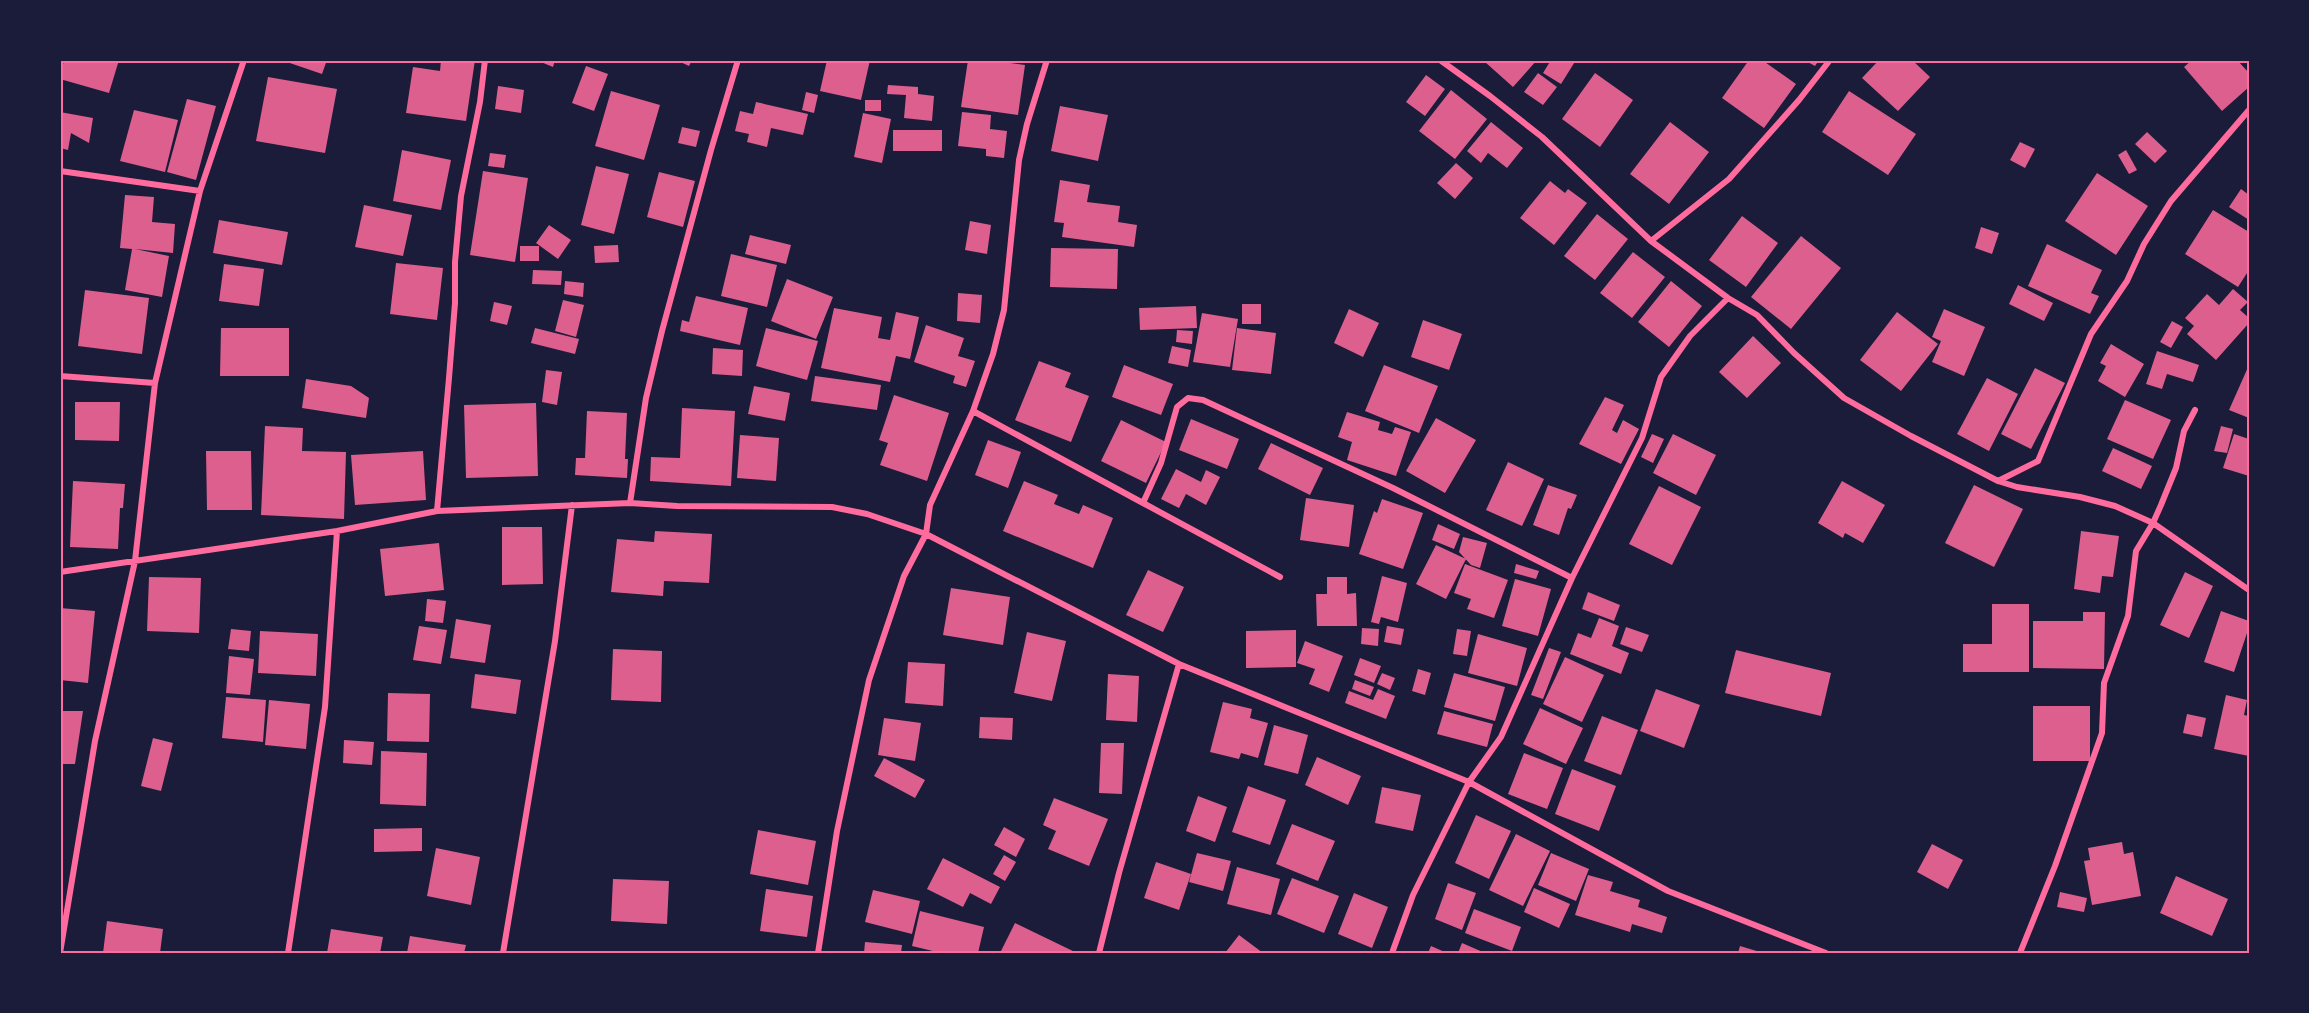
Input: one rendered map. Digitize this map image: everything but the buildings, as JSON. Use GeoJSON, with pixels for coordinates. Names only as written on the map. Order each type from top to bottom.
{"type":"FeatureCollection","features":[{"type":"Feature","properties":{"kind":"street"},"geometry":{"type":"LineString","coordinates":[[60,953],[94,741],[135,561],[155,383],[200,191],[244,60]]}},
{"type":"Feature","properties":{"kind":"street"},"geometry":{"type":"LineString","coordinates":[[437,511],[451,357],[455,262],[461,196],[480,102],[485,60]]}},
{"type":"Feature","properties":{"kind":"street"},"geometry":{"type":"LineString","coordinates":[[630,503],[646,399],[711,150],[738,60]]}},
{"type":"Feature","properties":{"kind":"street"},"geometry":{"type":"LineString","coordinates":[[818,953],[837,831],[869,680],[904,576],[926,534],[930,506],[973,411],[993,354],[1004,310],[1019,160],[1027,124],[1047,60]]}},
{"type":"Feature","properties":{"kind":"street"},"geometry":{"type":"LineString","coordinates":[[1440,60],[1542,137],[1651,241],[1728,298],[1757,315],[1794,353],[1844,398],[1998,481],[2017,488],[2080,497],[2115,506],[2153,524],[2249,590]]}},
{"type":"Feature","properties":{"kind":"street"},"geometry":{"type":"LineString","coordinates":[[1651,241],[1729,179],[1799,100],[1830,60]]}},
{"type":"Feature","properties":{"kind":"street"},"geometry":{"type":"LineString","coordinates":[[1998,481],[2038,461],[2091,334],[2127,281],[2144,244],[2171,201],[2249,110]]}},
{"type":"Feature","properties":{"kind":"street"},"geometry":{"type":"LineString","coordinates":[[60,171],[200,191]]}},
{"type":"Feature","properties":{"kind":"street"},"geometry":{"type":"LineString","coordinates":[[1392,953],[1413,895],[1469,782],[1501,737],[1572,578],[1642,438],[1661,377],[1690,336],[1728,298]]}},
{"type":"Feature","properties":{"kind":"street"},"geometry":{"type":"LineString","coordinates":[[60,376],[155,383]]}},
{"type":"Feature","properties":{"kind":"street"},"geometry":{"type":"LineString","coordinates":[[1143,502],[1161,463],[1177,407],[1188,398],[1203,400],[1393,488],[1572,578]]}},
{"type":"Feature","properties":{"kind":"street"},"geometry":{"type":"LineString","coordinates":[[2020,953],[2055,866],[2102,733],[2104,682],[2128,616],[2136,551],[2153,524],[2176,468],[2184,431],[2195,410]]}},
{"type":"Feature","properties":{"kind":"street"},"geometry":{"type":"LineString","coordinates":[[973,411],[1280,577]]}},
{"type":"Feature","properties":{"kind":"street"},"geometry":{"type":"LineString","coordinates":[[60,572],[337,531],[437,511],[630,503],[676,506],[832,507],[867,514],[926,534],[1179,664],[1469,782],[1668,891],[1827,953]]}},
{"type":"Feature","properties":{"kind":"street"},"geometry":{"type":"LineString","coordinates":[[503,953],[555,641],[572,504]]}},
{"type":"Feature","properties":{"kind":"street"},"geometry":{"type":"LineString","coordinates":[[288,953],[325,707],[337,531]]}},
{"type":"Feature","properties":{"kind":"street"},"geometry":{"type":"LineString","coordinates":[[1099,953],[1119,873],[1179,664]]}}]}
